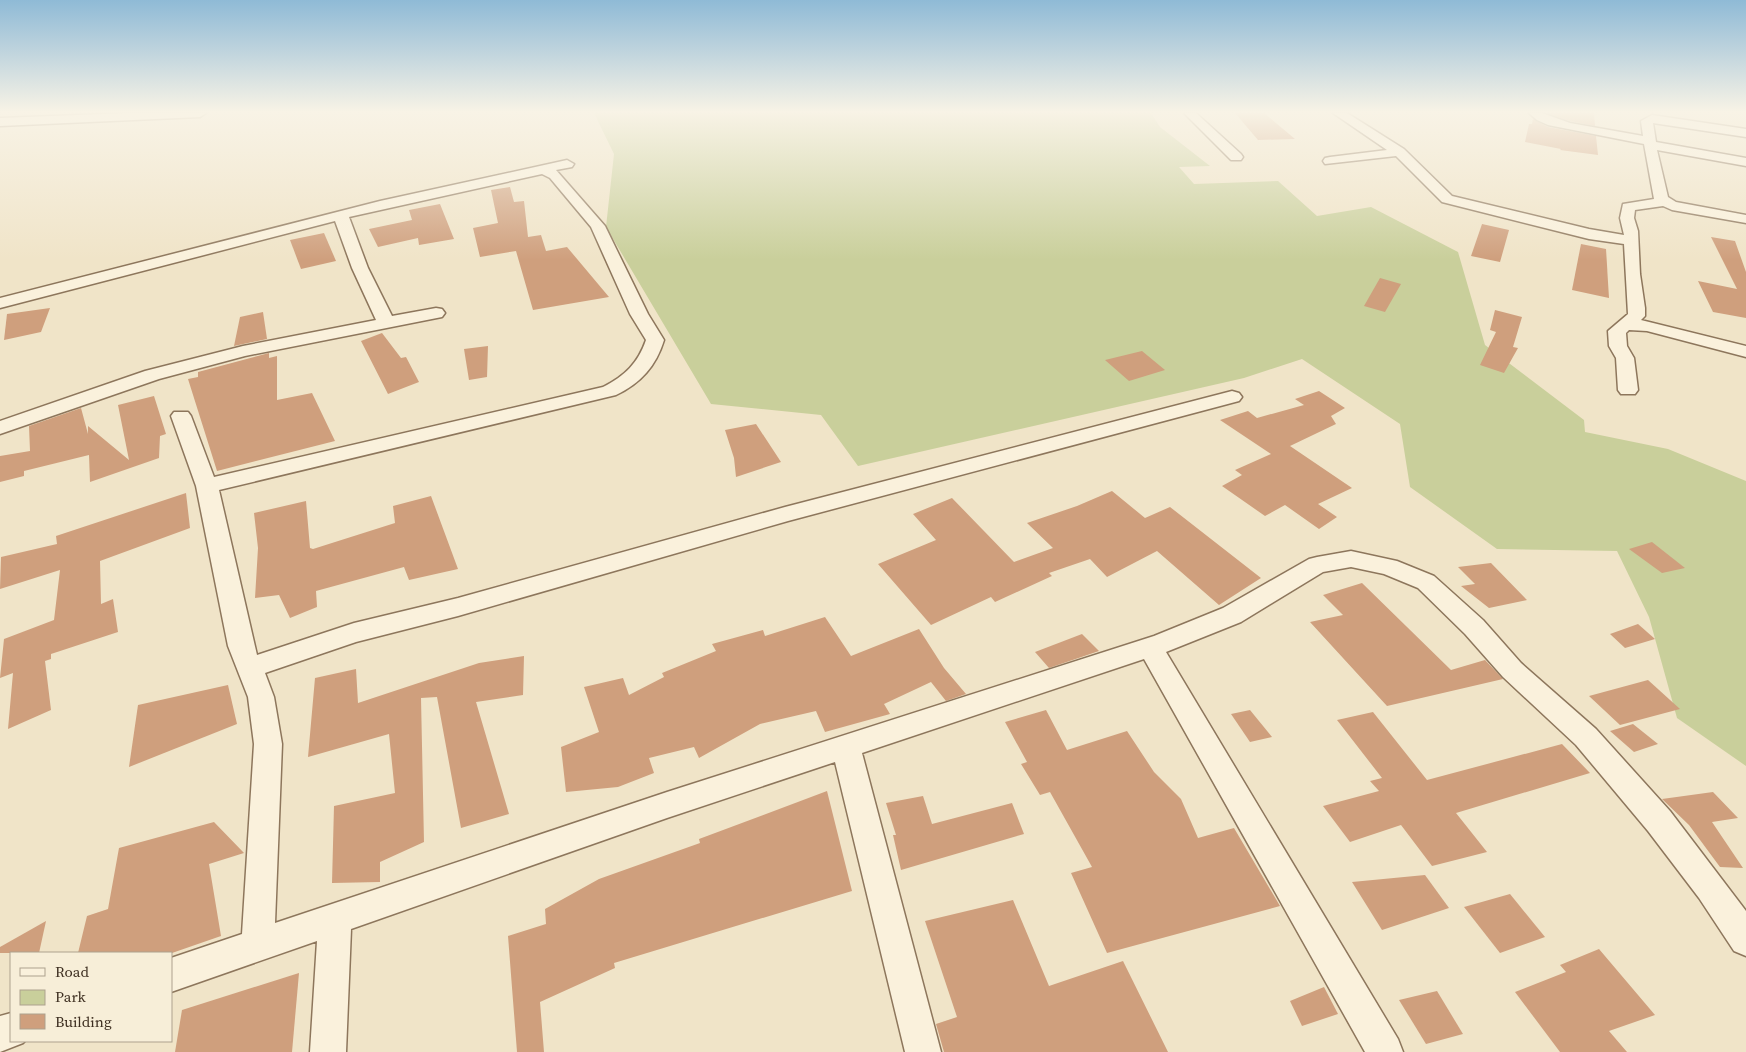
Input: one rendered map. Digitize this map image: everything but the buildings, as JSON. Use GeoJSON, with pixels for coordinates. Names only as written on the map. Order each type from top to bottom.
{"type":"FeatureCollection","features":[{"type":"Feature","properties":{"kind":"street"},"geometry":{"type":"LineString","coordinates":[[1408,162],[1427,182],[1453,201],[1589,234],[1631,241]]}},
{"type":"Feature","properties":{"kind":"street"},"geometry":{"type":"LineString","coordinates":[[1653,162],[1660,200],[1672,206],[1746,219]]}},
{"type":"Feature","properties":{"kind":"street"},"geometry":{"type":"LineString","coordinates":[[0,303],[341,216],[567,164]]}},
{"type":"Feature","properties":{"kind":"street"},"geometry":{"type":"LineString","coordinates":[[207,486],[608,391],[635,377],[652,350],[655,340],[639,314],[609,245],[598,226],[555,176],[543,169]]}},
{"type":"Feature","properties":{"kind":"street"},"geometry":{"type":"LineString","coordinates":[[1628,390],[1625,358],[1618,346],[1617,331],[1636,316],[1637,308],[1632,274],[1628,207],[1664,202]]}},
{"type":"Feature","properties":{"kind":"street"},"geometry":{"type":"LineString","coordinates":[[341,216],[360,268],[386,322]]}},
{"type":"Feature","properties":{"kind":"street"},"geometry":{"type":"LineString","coordinates":[[0,428],[152,375],[243,351],[436,313]]}},
{"type":"Feature","properties":{"kind":"street"},"geometry":{"type":"LineString","coordinates":[[1624,325],[1648,326],[1746,352]]}},
{"type":"Feature","properties":{"kind":"street"},"geometry":{"type":"LineString","coordinates":[[248,668],[354,633],[458,607],[785,514],[1232,397]]}},
{"type":"Feature","properties":{"kind":"street"},"geometry":{"type":"LineString","coordinates":[[181,416],[207,486],[241,646],[248,668],[261,697],[268,744],[258,945]]}},
{"type":"Feature","properties":{"kind":"street"},"geometry":{"type":"LineString","coordinates":[[172,975],[667,805],[1150,647],[1232,615],[1318,565],[1351,559],[1389,567],[1426,582],[1474,627],[1512,670],[1586,737],[1659,821],[1710,887],[1746,939]]}},
{"type":"Feature","properties":{"kind":"street"},"geometry":{"type":"LineString","coordinates":[[1150,647],[1385,1052]]}},
{"type":"Feature","properties":{"kind":"street"},"geometry":{"type":"LineString","coordinates":[[846,748],[922,1052]]}},
{"type":"Feature","properties":{"kind":"street"},"geometry":{"type":"LineString","coordinates":[[328,1052],[335,919]]}},
{"type":"Feature","properties":{"kind":"green space"},"geometry":{"type":"Polygon","coordinates":[[[613,162],[1205,162],[1210,166],[1179,167],[1194,184],[1278,181],[1317,216],[1371,207],[1458,252],[1485,345],[1584,420],[1585,432],[1668,449],[1746,481],[1746,766],[1677,718],[1649,617],[1617,551],[1497,549],[1410,487],[1400,424],[1302,359],[1244,378],[858,466],[821,415],[711,404],[606,227],[613,162]]]}}]}
